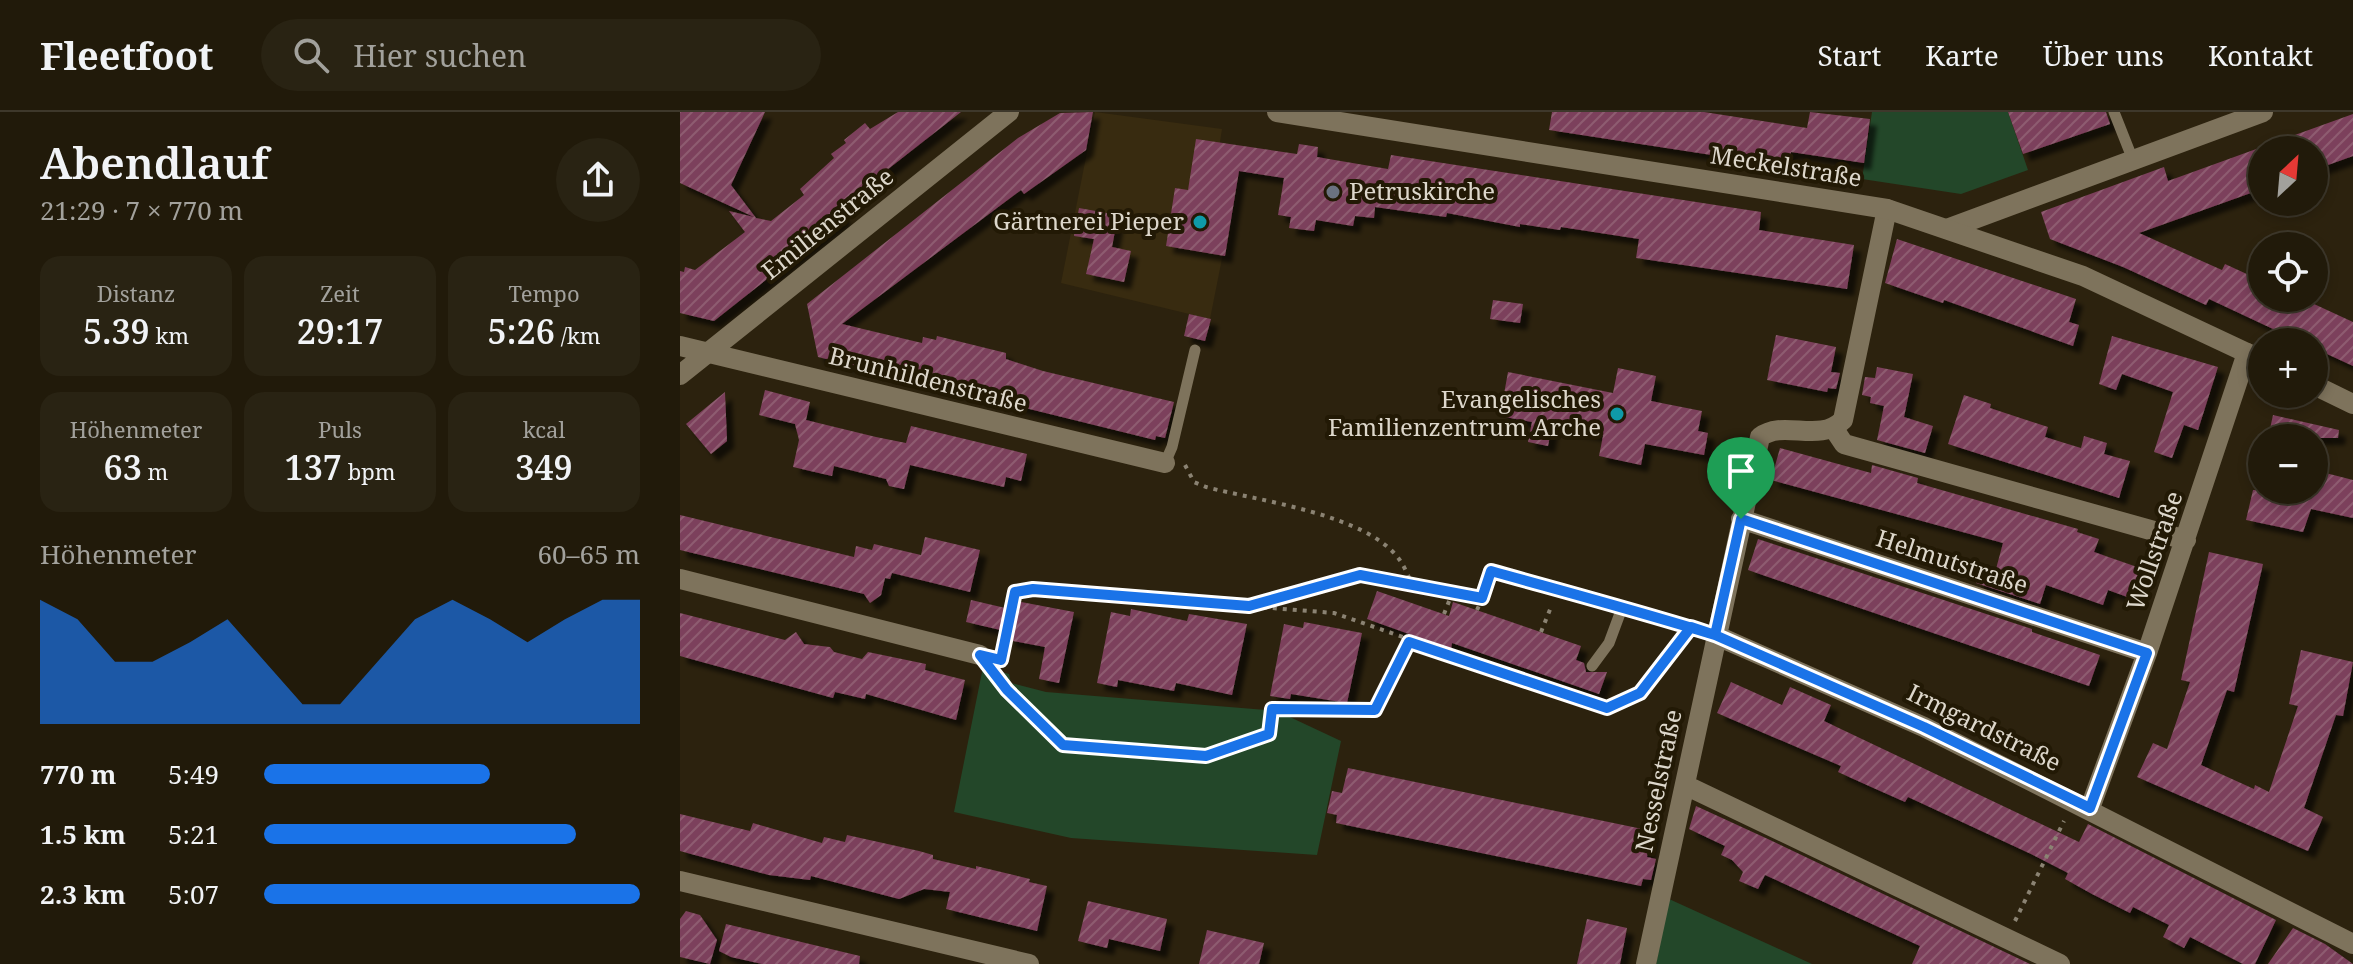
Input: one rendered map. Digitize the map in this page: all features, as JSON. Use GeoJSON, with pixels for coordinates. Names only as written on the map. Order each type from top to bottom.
{"type":"FeatureCollection","features":[{"type":"Feature","properties":{"kind":"street","name":"Emilienstraße"},"geometry":{"type":"LineString","coordinates":[[680,375],[1009,112]]}},
{"type":"Feature","properties":{"kind":"street","name":"Meckelstraße"},"geometry":{"type":"LineString","coordinates":[[1277,112],[1887,209],[2083,276],[2248,354]]}},
{"type":"Feature","properties":{"kind":"street"},"geometry":{"type":"LineString","coordinates":[[1947,229],[2263,112]]}},
{"type":"Feature","properties":{"kind":"street"},"geometry":{"type":"LineString","coordinates":[[1887,209],[1843,420],[1834,429],[1844,444],[2186,540]]}},
{"type":"Feature","properties":{"kind":"street","name":"Brunhildenstraße"},"geometry":{"type":"LineString","coordinates":[[680,346],[1165,463]]}},
{"type":"Feature","properties":{"kind":"street","name":"Wollstraße"},"geometry":{"type":"LineString","coordinates":[[2090,808],[2248,376]]}},
{"type":"Feature","properties":{"kind":"street"},"geometry":{"type":"LineString","coordinates":[[2328,392],[2353,404]]}},
{"type":"Feature","properties":{"kind":"street","name":"Nesselstraße"},"geometry":{"type":"LineString","coordinates":[[1646,964],[1760,437],[1768,431],[1820,432],[1834,429]]}},
{"type":"Feature","properties":{"kind":"street","name":"Helmutstraße"},"geometry":{"type":"LineString","coordinates":[[1741,519],[2147,653]]}},
{"type":"Feature","properties":{"kind":"street"},"geometry":{"type":"LineString","coordinates":[[680,579],[980,655]]}},
{"type":"Feature","properties":{"kind":"street","name":"Irmgardstraße"},"geometry":{"type":"LineString","coordinates":[[1715,635],[1924,727],[2090,808],[2353,944]]}},
{"type":"Feature","properties":{"kind":"street"},"geometry":{"type":"LineString","coordinates":[[1685,785],[2060,964]]}},
{"type":"Feature","properties":{"kind":"street"},"geometry":{"type":"LineString","coordinates":[[680,881],[1029,964]]}},
{"type":"Feature","properties":{"kind":"lane"},"geometry":{"type":"LineString","coordinates":[[2114,112],[2133,160]]}},
{"type":"Feature","properties":{"kind":"lane"},"geometry":{"type":"LineString","coordinates":[[1165,463],[1172,447],[1195,350]]}},
{"type":"Feature","properties":{"kind":"lane"},"geometry":{"type":"LineString","coordinates":[[1487,584],[1491,571],[1715,635]]}},
{"type":"Feature","properties":{"kind":"lane"},"geometry":{"type":"LineString","coordinates":[[1592,666],[1609,643],[1622,608]]}},
{"type":"Feature","properties":{"kind":"path"},"geometry":{"type":"LineString","coordinates":[[1165,463],[1182,461],[1194,482],[1206,487],[1349,524],[1376,539],[1399,559],[1413,587]]}},
{"type":"Feature","properties":{"kind":"path"},"geometry":{"type":"LineString","coordinates":[[1249,606],[1360,575],[1482,598],[1477,610]]}},
{"type":"Feature","properties":{"kind":"path","name":"Nesselstraße"},"geometry":{"type":"LineString","coordinates":[[980,655],[1001,660],[1015,592],[1033,589],[1334,613],[1409,642],[1520,676],[1607,708],[1640,693],[1691,627]]}},
{"type":"Feature","properties":{"kind":"path"},"geometry":{"type":"LineString","coordinates":[[1541,632],[1558,590]]}},
{"type":"Feature","properties":{"kind":"path"},"geometry":{"type":"LineString","coordinates":[[1444,614],[1453,591]]}},
{"type":"Feature","properties":{"kind":"path"},"geometry":{"type":"LineString","coordinates":[[980,655],[1007,690],[1062,748],[1206,756],[1269,734],[1272,709],[1375,710],[1409,642]]}},
{"type":"Feature","properties":{"kind":"path"},"geometry":{"type":"LineString","coordinates":[[2007,937],[2054,841]]}},
{"type":"Feature","properties":{"kind":"shaded area"},"geometry":{"type":"Polygon","coordinates":[[[1095,112],[1222,129],[1212,194],[1234,198],[1210,319],[1061,283],[1095,112]]]}},
{"type":"Feature","properties":{"kind":"green space"},"geometry":{"type":"Polygon","coordinates":[[[1872,112],[2008,112],[2028,170],[1961,194],[1862,179],[1872,112]]]}},
{"type":"Feature","properties":{"kind":"green space"},"geometry":{"type":"Polygon","coordinates":[[[983,667],[1009,674],[1011,683],[1046,692],[1277,711],[1341,741],[1317,855],[1071,838],[954,812],[983,667]]]}},
{"type":"Feature","properties":{"kind":"green space"},"geometry":{"type":"Polygon","coordinates":[[[1669,899],[1812,964],[1656,964],[1669,899]]]}},
{"type":"Feature","properties":{"kind":"building"},"geometry":{"type":"Polygon","coordinates":[[[680,112],[765,112],[731,185],[756,218],[771,221],[804,195],[800,189],[834,158],[831,154],[846,143],[844,140],[865,123],[870,129],[898,112],[961,112],[837,209],[844,218],[714,321],[680,313],[680,271],[684,272],[685,267],[695,270],[745,232],[729,211],[754,217],[680,183],[680,112]]]}},
{"type":"Feature","properties":{"kind":"building"},"geometry":{"type":"Polygon","coordinates":[[[1093,112],[1086,150],[1024,194],[1021,190],[842,324],[922,343],[923,337],[936,340],[937,336],[1006,353],[1006,359],[1043,371],[1174,402],[1165,438],[1156,436],[1155,440],[818,357],[807,304],[1018,138],[1060,113],[1093,112]]]}},
{"type":"Feature","properties":{"kind":"building"},"geometry":{"type":"Polygon","coordinates":[[[1552,112],[1704,112],[1807,128],[1810,112],[1870,119],[1864,163],[1791,152],[1789,167],[1549,130],[1552,112]]]}},
{"type":"Feature","properties":{"kind":"building"},"geometry":{"type":"Polygon","coordinates":[[[2008,112],[2106,112],[2110,124],[2023,154],[2008,112]]]}},
{"type":"Feature","properties":{"kind":"building"},"geometry":{"type":"Polygon","coordinates":[[[2353,114],[2353,156],[2328,165],[2328,136],[2292,136],[2353,114]]]}},
{"type":"Feature","properties":{"kind":"building"},"geometry":{"type":"Polygon","coordinates":[[[1196,139],[1297,154],[1299,144],[1318,147],[1317,157],[1388,169],[1391,155],[1761,212],[1759,230],[1854,245],[1847,289],[1636,258],[1639,239],[1561,227],[1560,230],[1520,224],[1520,227],[1447,213],[1446,217],[1375,207],[1374,218],[1355,216],[1353,226],[1316,220],[1314,231],[1289,228],[1291,217],[1278,215],[1284,178],[1239,171],[1225,256],[1166,246],[1175,188],[1188,190],[1196,139]]]}},
{"type":"Feature","properties":{"kind":"building"},"geometry":{"type":"Polygon","coordinates":[[[2248,152],[2248,194],[2139,233],[2222,270],[2225,264],[2248,275],[2248,312],[2328,310],[2353,322],[2353,366],[2328,354],[2328,328],[2271,328],[2209,299],[2206,305],[2123,267],[2050,239],[2041,212],[2164,167],[2168,181],[2248,152]]]}},
{"type":"Feature","properties":{"kind":"building"},"geometry":{"type":"Polygon","coordinates":[[[1079,208],[1118,215],[1112,247],[1131,251],[1124,282],[1086,274],[1094,239],[1074,236],[1079,208]]]}},
{"type":"Feature","properties":{"kind":"building"},"geometry":{"type":"Polygon","coordinates":[[[1897,239],[2076,299],[2069,322],[2079,325],[2073,346],[1944,300],[1943,303],[1885,283],[1897,239]]]}},
{"type":"Feature","properties":{"kind":"building"},"geometry":{"type":"Polygon","coordinates":[[[1493,300],[1523,304],[1520,323],[1490,319],[1493,300]]]}},
{"type":"Feature","properties":{"kind":"building"},"geometry":{"type":"Polygon","coordinates":[[[1189,314],[1211,319],[1205,341],[1184,336],[1189,314]]]}},
{"type":"Feature","properties":{"kind":"building"},"geometry":{"type":"Polygon","coordinates":[[[1776,335],[1836,347],[1831,372],[1840,373],[1836,389],[1828,388],[1827,392],[1767,380],[1776,335]]]}},
{"type":"Feature","properties":{"kind":"building"},"geometry":{"type":"Polygon","coordinates":[[[2112,336],[2218,367],[2198,430],[2184,425],[2172,458],[2154,452],[2173,392],[2122,374],[2116,390],[2099,384],[2112,336]]]}},
{"type":"Feature","properties":{"kind":"building"},"geometry":{"type":"Polygon","coordinates":[[[1877,367],[1913,374],[1904,417],[1933,426],[1925,453],[1877,440],[1884,406],[1870,403],[1871,397],[1862,395],[1865,377],[1875,378],[1877,367]]]}},
{"type":"Feature","properties":{"kind":"building","name":"Evangelisches Familienzentrum Arche"},"geometry":{"type":"Polygon","coordinates":[[[1618,368],[1656,376],[1651,401],[1702,411],[1698,431],[1708,433],[1704,455],[1645,444],[1641,465],[1599,456],[1603,436],[1552,425],[1548,446],[1528,442],[1532,422],[1500,416],[1508,372],[1613,393],[1618,368]]]}},
{"type":"Feature","properties":{"kind":"building"},"geometry":{"type":"Polygon","coordinates":[[[765,390],[810,402],[806,420],[906,443],[911,426],[1027,454],[1021,481],[1006,477],[1004,487],[910,465],[904,489],[889,486],[886,479],[834,466],[832,476],[793,467],[799,440],[795,424],[759,415],[765,390]]]}},
{"type":"Feature","properties":{"kind":"building"},"geometry":{"type":"Polygon","coordinates":[[[725,392],[727,441],[711,454],[686,424],[725,392]]]}},
{"type":"Feature","properties":{"kind":"building"},"geometry":{"type":"Polygon","coordinates":[[[1964,395],[1991,404],[1990,408],[2048,427],[2045,437],[2081,448],[2084,436],[2107,443],[2104,454],[2130,461],[2119,498],[1948,444],[1964,395]]]}},
{"type":"Feature","properties":{"kind":"building"},"geometry":{"type":"Polygon","coordinates":[[[2273,415],[2313,424],[2271,424],[2273,415]]]}},
{"type":"Feature","properties":{"kind":"building"},"geometry":{"type":"Polygon","coordinates":[[[2328,428],[2339,430],[2338,438],[2328,438],[2328,428]]]}},
{"type":"Feature","properties":{"kind":"building"},"geometry":{"type":"Polygon","coordinates":[[[1780,448],[1871,473],[1872,465],[1918,478],[1917,483],[2078,529],[2077,532],[2099,539],[2094,552],[2140,568],[2130,598],[2108,590],[2103,605],[2046,585],[2040,604],[1976,583],[1978,575],[1993,580],[2003,543],[1771,480],[1780,448]]]}},
{"type":"Feature","properties":{"kind":"building"},"geometry":{"type":"Polygon","coordinates":[[[2328,474],[2353,480],[2353,518],[2311,509],[2303,532],[2246,520],[2250,504],[2328,504],[2328,474]]]}},
{"type":"Feature","properties":{"kind":"building"},"geometry":{"type":"Polygon","coordinates":[[[680,515],[854,557],[856,546],[872,550],[874,544],[921,555],[925,537],[980,550],[970,592],[892,573],[890,579],[885,578],[881,595],[870,603],[864,594],[680,550],[680,515]]]}},
{"type":"Feature","properties":{"kind":"building"},"geometry":{"type":"Polygon","coordinates":[[[1758,539],[2032,629],[2032,632],[2100,655],[2089,686],[1748,570],[1758,539]]]}},
{"type":"Feature","properties":{"kind":"building"},"geometry":{"type":"Polygon","coordinates":[[[2209,552],[2263,564],[2234,692],[2227,690],[2201,765],[2254,789],[2255,785],[2269,792],[2298,706],[2289,704],[2301,650],[2353,662],[2343,716],[2336,715],[2304,808],[2323,817],[2308,851],[2137,777],[2153,743],[2167,749],[2190,682],[2181,680],[2209,552]]]}},
{"type":"Feature","properties":{"kind":"building"},"geometry":{"type":"Polygon","coordinates":[[[1377,591],[1449,616],[1453,602],[1581,646],[1576,660],[1584,663],[1586,672],[1607,672],[1599,694],[1452,643],[1451,649],[1367,619],[1377,591]]]}},
{"type":"Feature","properties":{"kind":"building"},"geometry":{"type":"Polygon","coordinates":[[[971,600],[1014,610],[1016,601],[1074,612],[1059,683],[1039,679],[1045,647],[1008,640],[1009,632],[966,622],[971,600]]]}},
{"type":"Feature","properties":{"kind":"building"},"geometry":{"type":"Polygon","coordinates":[[[1131,609],[1187,621],[1189,614],[1247,624],[1232,695],[1176,683],[1174,691],[1118,680],[1117,687],[1097,683],[1111,612],[1130,616],[1131,609]]]}},
{"type":"Feature","properties":{"kind":"building"},"geometry":{"type":"Polygon","coordinates":[[[680,613],[785,640],[796,632],[804,644],[830,647],[834,652],[862,659],[868,652],[926,664],[925,670],[965,680],[956,720],[866,694],[865,699],[835,692],[833,698],[680,656],[680,613]]]}},
{"type":"Feature","properties":{"kind":"building"},"geometry":{"type":"Polygon","coordinates":[[[1304,622],[1362,633],[1347,703],[1291,694],[1290,699],[1270,696],[1284,624],[1303,628],[1304,622]]]}},
{"type":"Feature","properties":{"kind":"building"},"geometry":{"type":"Polygon","coordinates":[[[1731,682],[1782,705],[1790,687],[1831,705],[1824,721],[2079,842],[2088,824],[2276,920],[2255,964],[2243,964],[2190,937],[2184,948],[2163,937],[2169,925],[2133,907],[2130,913],[2092,894],[2065,879],[2068,873],[2031,854],[1908,797],[1905,802],[1869,786],[1838,772],[1841,766],[1717,713],[1731,682]]]}},
{"type":"Feature","properties":{"kind":"building"},"geometry":{"type":"Polygon","coordinates":[[[1348,768],[1652,831],[1647,857],[1656,859],[1651,880],[1643,879],[1641,886],[1336,823],[1337,815],[1327,813],[1332,791],[1342,793],[1348,768]]]}},
{"type":"Feature","properties":{"kind":"building"},"geometry":{"type":"Polygon","coordinates":[[[1696,806],[2030,964],[1912,964],[1920,946],[1765,875],[1758,889],[1739,881],[1743,872],[1732,860],[1721,855],[1725,846],[1689,829],[1696,806]]]}},
{"type":"Feature","properties":{"kind":"building"},"geometry":{"type":"Polygon","coordinates":[[[680,814],[750,831],[753,823],[822,843],[824,837],[845,842],[847,835],[919,851],[933,855],[933,859],[1030,879],[1029,882],[1047,886],[1037,931],[946,909],[950,892],[924,889],[899,899],[811,876],[810,880],[769,875],[680,851],[680,814]]]}},
{"type":"Feature","properties":{"kind":"building"},"geometry":{"type":"Polygon","coordinates":[[[1088,901],[1167,919],[1160,951],[1109,939],[1107,948],[1078,941],[1088,901]]]}},
{"type":"Feature","properties":{"kind":"building"},"geometry":{"type":"Polygon","coordinates":[[[686,911],[700,915],[717,940],[710,964],[680,957],[680,919],[686,911]]]}},
{"type":"Feature","properties":{"kind":"building"},"geometry":{"type":"Polygon","coordinates":[[[1587,919],[1627,928],[1620,964],[1577,964],[1587,919]]]}},
{"type":"Feature","properties":{"kind":"building"},"geometry":{"type":"Polygon","coordinates":[[[726,924],[860,956],[859,964],[762,964],[731,957],[719,951],[726,924]]]}},
{"type":"Feature","properties":{"kind":"building"},"geometry":{"type":"Polygon","coordinates":[[[2293,928],[2325,944],[2353,964],[2268,964],[2293,928]]]}},
{"type":"Feature","properties":{"kind":"building"},"geometry":{"type":"Polygon","coordinates":[[[1207,930],[1264,943],[1259,964],[1199,964],[1207,930]]]}},
{"type":"Feature","properties":{"kind":"place","name":"Petruskirche"},"geometry":{"type":"Point","coordinates":[1333,192]}},
{"type":"Feature","properties":{"kind":"place","name":"Gärtnerei Pieper"},"geometry":{"type":"Point","coordinates":[1200,222]}},
{"type":"Feature","properties":{"kind":"place","name":"Evangelisches Familienzentrum Arche"},"geometry":{"type":"Point","coordinates":[1617,414]}},
{"type":"Feature","properties":{"kind":"route"},"geometry":{"type":"LineString","coordinates":[[1741,519],[1715,635],[1691,627],[1491,571],[1482,598],[1360,575],[1249,606],[1033,589],[1015,592],[1001,660],[980,655],[1007,690],[1063,745],[1206,756],[1269,734],[1272,709],[1375,710],[1409,642],[1607,708],[1640,693],[1691,627],[1924,727],[2090,808],[2147,653],[1741,519]]}}]}
